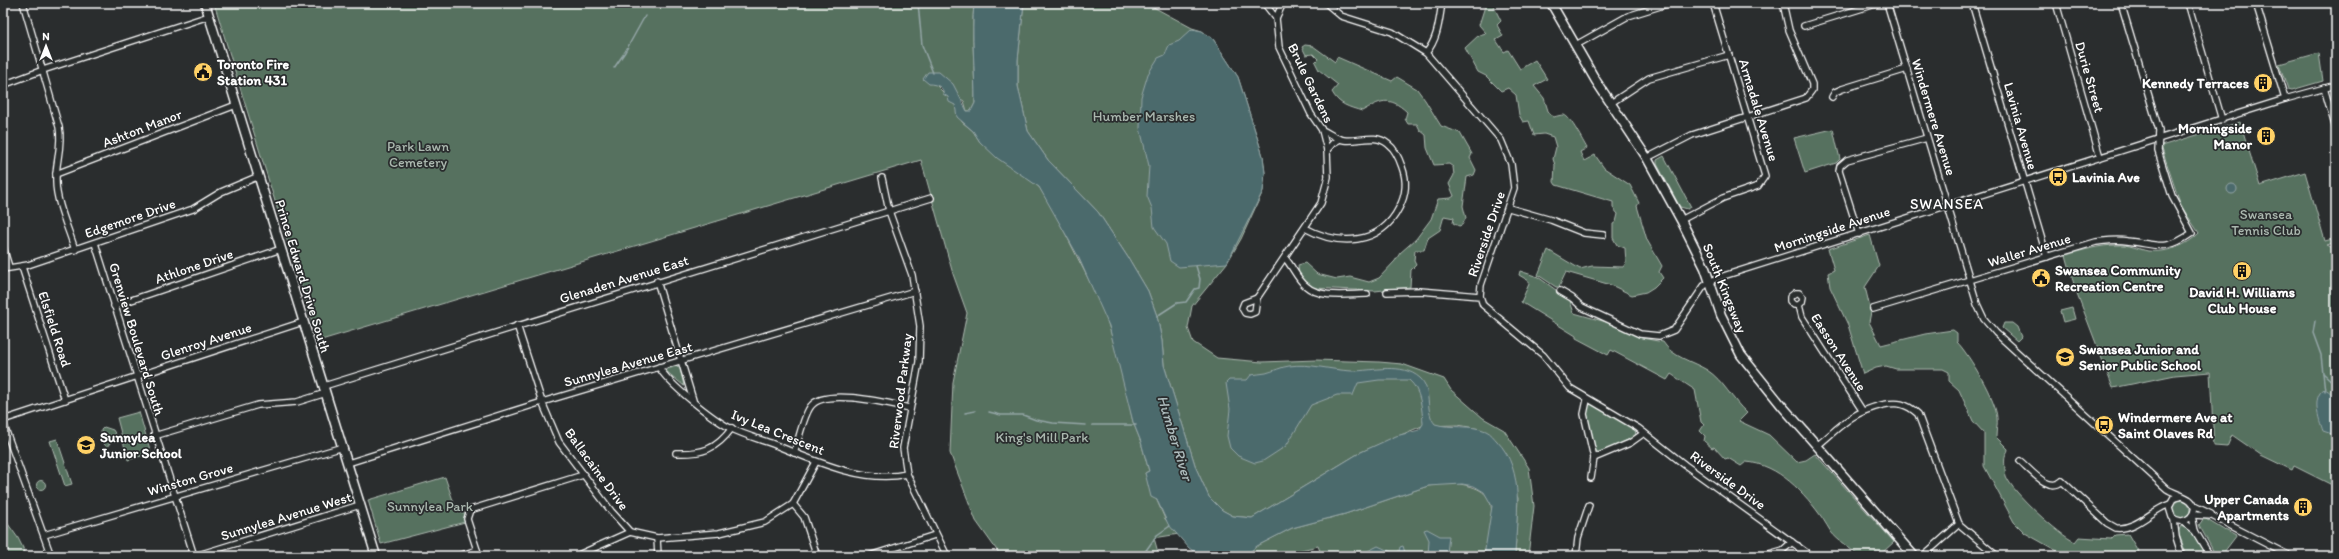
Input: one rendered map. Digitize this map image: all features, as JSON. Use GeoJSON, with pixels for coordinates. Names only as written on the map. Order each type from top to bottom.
{"type":"FeatureCollection","features":[{"type":"Feature","properties":{"kind":"street"},"geometry":{"type":"LineString","coordinates":[[23,3],[61,134],[56,174],[56,189],[75,250]]}},
{"type":"Feature","properties":{"kind":"street","name":"Prince Edward Drive South"},"geometry":{"type":"LineString","coordinates":[[205,3],[376,556]]}},
{"type":"Feature","properties":{"kind":"street"},"geometry":{"type":"LineString","coordinates":[[1265,4],[1281,3],[1276,18]]}},
{"type":"Feature","properties":{"kind":"street","name":"Riverside Drive"},"geometry":{"type":"LineString","coordinates":[[1326,3],[1341,16],[1392,32],[1426,53],[1492,128],[1504,145],[1514,181],[1509,208],[1489,260],[1480,296],[1483,305],[1543,355],[1566,384],[1587,400],[1617,414],[1811,556]]}},
{"type":"Feature","properties":{"kind":"street"},"geometry":{"type":"LineString","coordinates":[[1426,53],[1432,46],[1437,34],[1442,3]]}},
{"type":"Feature","properties":{"kind":"street","name":"South Kingsway"},"geometry":{"type":"LineString","coordinates":[[1551,3],[1647,158],[1681,220],[1705,268],[1723,321],[1741,355],[1750,368],[1817,446],[1914,556]]}},
{"type":"Feature","properties":{"kind":"street"},"geometry":{"type":"LineString","coordinates":[[1576,45],[1628,16],[1670,3]]}},
{"type":"Feature","properties":{"kind":"street","name":"Armadale Avenue"},"geometry":{"type":"LineString","coordinates":[[1681,220],[1723,198],[1757,187],[1764,181],[1765,171],[1713,3]]}},
{"type":"Feature","properties":{"kind":"street"},"geometry":{"type":"LineString","coordinates":[[1647,158],[1692,135],[1806,98],[1812,90],[1811,80],[1789,30],[1783,3]]}},
{"type":"Feature","properties":{"kind":"street"},"geometry":{"type":"LineString","coordinates":[[1804,26],[1879,3]]}},
{"type":"Feature","properties":{"kind":"street","name":"Windermere Avenue"},"geometry":{"type":"LineString","coordinates":[[1887,3],[1979,309],[1990,326],[2167,489],[2191,500],[2194,506],[2208,511],[2212,516],[2290,556]]}},
{"type":"Feature","properties":{"kind":"street","name":"Lavinia Avenue"},"geometry":{"type":"LineString","coordinates":[[1972,3],[2047,257]]}},
{"type":"Feature","properties":{"kind":"street","name":"Durie Street"},"geometry":{"type":"LineString","coordinates":[[2056,3],[2100,157]]}},
{"type":"Feature","properties":{"kind":"street"},"geometry":{"type":"LineString","coordinates":[[2121,3],[2159,130],[2158,139]]}},
{"type":"Feature","properties":{"kind":"street"},"geometry":{"type":"LineString","coordinates":[[2188,3],[2222,120]]}},
{"type":"Feature","properties":{"kind":"street"},"geometry":{"type":"LineString","coordinates":[[2256,3],[2285,99]]}},
{"type":"Feature","properties":{"kind":"street"},"geometry":{"type":"LineString","coordinates":[[1265,4],[1276,18]]}},
{"type":"Feature","properties":{"kind":"street"},"geometry":{"type":"LineString","coordinates":[[3,84],[209,16]]}},
{"type":"Feature","properties":{"kind":"street","name":"Brule Gardens"},"geometry":{"type":"LineString","coordinates":[[1257,298],[1305,228],[1325,194],[1328,172],[1327,150],[1322,130],[1311,114],[1284,62],[1279,47],[1276,18]]}},
{"type":"Feature","properties":{"kind":"street"},"geometry":{"type":"LineString","coordinates":[[1611,102],[1649,78],[1729,55]]}},
{"type":"Feature","properties":{"kind":"street"},"geometry":{"type":"LineString","coordinates":[[1832,97],[1835,92],[1842,88],[1907,69]]}},
{"type":"Feature","properties":{"kind":"street","name":"Morningside Avenue"},"geometry":{"type":"LineString","coordinates":[[1560,291],[1572,298],[1582,307],[1640,334],[1659,336],[1676,328],[1704,286],[1717,278],[1859,234],[2024,180],[2222,120],[2285,99],[2336,85]]}},
{"type":"Feature","properties":{"kind":"street"},"geometry":{"type":"LineString","coordinates":[[2324,88],[2336,129]]}},
{"type":"Feature","properties":{"kind":"street","name":"Ashton Manor"},"geometry":{"type":"LineString","coordinates":[[56,174],[236,105]]}},
{"type":"Feature","properties":{"kind":"street"},"geometry":{"type":"LineString","coordinates":[[1305,228],[1332,239],[1360,239],[1383,228],[1392,220],[1401,204],[1405,188],[1404,172],[1390,145],[1378,139],[1340,139],[1322,130]]}},
{"type":"Feature","properties":{"kind":"street"},"geometry":{"type":"LineString","coordinates":[[1859,234],[1839,171],[1840,166],[1847,160],[1927,138]]}},
{"type":"Feature","properties":{"kind":"street"},"geometry":{"type":"LineString","coordinates":[[1327,150],[1333,143],[1340,139]]}},
{"type":"Feature","properties":{"kind":"street","name":"Waller Avenue"},"geometry":{"type":"LineString","coordinates":[[1873,309],[2084,245],[2113,240],[2129,241],[2151,246],[2165,246],[2177,242],[2192,233],[2172,196],[2158,151],[2158,139]]}},
{"type":"Feature","properties":{"kind":"street","name":"Edgemore Drive"},"geometry":{"type":"LineString","coordinates":[[6,268],[22,267],[193,209],[221,192],[259,176]]}},
{"type":"Feature","properties":{"kind":"street","name":"Riverwood Parkway"},"geometry":{"type":"LineString","coordinates":[[882,178],[889,211],[909,261],[915,291],[920,344],[903,448],[907,474],[935,535],[947,556]]}},
{"type":"Feature","properties":{"kind":"street","name":"Glenaden Avenue East"},"geometry":{"type":"LineString","coordinates":[[154,436],[258,405],[297,402],[325,389],[517,325],[932,198]]}},
{"type":"Feature","properties":{"kind":"street"},"geometry":{"type":"LineString","coordinates":[[1509,208],[1551,220],[1584,233],[1603,235]]}},
{"type":"Feature","properties":{"kind":"street","name":"Grenview Boulevard South"},"geometry":{"type":"LineString","coordinates":[[95,243],[154,436],[194,556]]}},
{"type":"Feature","properties":{"kind":"street"},"geometry":{"type":"LineString","coordinates":[[3,247],[6,268]]}},
{"type":"Feature","properties":{"kind":"street","name":"Athlone Drive"},"geometry":{"type":"LineString","coordinates":[[114,306],[281,249]]}},
{"type":"Feature","properties":{"kind":"street"},"geometry":{"type":"LineString","coordinates":[[1285,258],[1302,282],[1311,290],[1322,294],[1367,294]]}},
{"type":"Feature","properties":{"kind":"street","name":"Elsfield Road"},"geometry":{"type":"LineString","coordinates":[[22,267],[65,400]]}},
{"type":"Feature","properties":{"kind":"street"},"geometry":{"type":"LineString","coordinates":[[657,281],[693,400]]}},
{"type":"Feature","properties":{"kind":"street"},"geometry":{"type":"LineString","coordinates":[[1387,292],[1420,290],[1480,296]]}},
{"type":"Feature","properties":{"kind":"street","name":"Sunnylea Avenue East"},"geometry":{"type":"LineString","coordinates":[[348,463],[542,402],[915,291]]}},
{"type":"Feature","properties":{"kind":"street","name":"Easson Avenue"},"geometry":{"type":"LineString","coordinates":[[1799,305],[1802,317],[1862,410]]}},
{"type":"Feature","properties":{"kind":"street","name":"Glenroy Avenue"},"geometry":{"type":"LineString","coordinates":[[3,422],[136,376],[303,322]]}},
{"type":"Feature","properties":{"kind":"street","name":"Ballacaine Drive"},"geometry":{"type":"LineString","coordinates":[[517,325],[542,402],[559,442],[630,532]]}},
{"type":"Feature","properties":{"kind":"street","name":"Ivy Lea Crescent"},"geometry":{"type":"LineString","coordinates":[[659,367],[716,420],[732,428],[816,462],[873,475],[896,476],[907,474]]}},
{"type":"Feature","properties":{"kind":"street"},"geometry":{"type":"LineString","coordinates":[[794,453],[810,406],[820,400],[855,398],[910,408]]}},
{"type":"Feature","properties":{"kind":"street"},"geometry":{"type":"LineString","coordinates":[[1587,400],[1584,414],[1594,458],[1591,478]]}},
{"type":"Feature","properties":{"kind":"street"},"geometry":{"type":"LineString","coordinates":[[1817,446],[1850,418],[1862,410],[1899,402],[1908,405],[1918,414],[1959,524],[1997,556]]}},
{"type":"Feature","properties":{"kind":"street"},"geometry":{"type":"LineString","coordinates":[[3,422],[51,556]]}},
{"type":"Feature","properties":{"kind":"street"},"geometry":{"type":"LineString","coordinates":[[676,453],[695,453],[714,447],[720,444],[732,428]]}},
{"type":"Feature","properties":{"kind":"street"},"geometry":{"type":"LineString","coordinates":[[1594,458],[1630,443],[1644,433]]}},
{"type":"Feature","properties":{"kind":"street","name":"Winston Grove"},"geometry":{"type":"LineString","coordinates":[[44,535],[343,447]]}},
{"type":"Feature","properties":{"kind":"street"},"geometry":{"type":"LineString","coordinates":[[2020,461],[2049,485],[2057,485],[2062,481],[2107,523],[2116,528],[2136,524],[2161,506],[2182,496]]}},
{"type":"Feature","properties":{"kind":"street"},"geometry":{"type":"LineString","coordinates":[[576,556],[630,532],[657,538],[742,529],[765,522],[793,504],[816,462]]}},
{"type":"Feature","properties":{"kind":"street"},"geometry":{"type":"LineString","coordinates":[[459,556],[478,553],[467,519],[470,510],[583,474]]}},
{"type":"Feature","properties":{"kind":"street"},"geometry":{"type":"LineString","coordinates":[[2167,489],[2170,503],[2169,510]]}},
{"type":"Feature","properties":{"kind":"street"},"geometry":{"type":"LineString","coordinates":[[793,504],[804,517],[817,556]]}},
{"type":"Feature","properties":{"kind":"street","name":"Sunnylea Avenue West"},"geometry":{"type":"LineString","coordinates":[[194,556],[360,505]]}},
{"type":"Feature","properties":{"kind":"street"},"geometry":{"type":"LineString","coordinates":[[1576,556],[1578,538],[1589,505]]}},
{"type":"Feature","properties":{"kind":"street"},"geometry":{"type":"LineString","coordinates":[[2161,506],[2169,510],[2179,521],[2195,531]]}},
{"type":"Feature","properties":{"kind":"street"},"geometry":{"type":"LineString","coordinates":[[2194,506],[2192,516],[2195,531],[2210,556]]}},
{"type":"Feature","properties":{"kind":"street"},"geometry":{"type":"LineString","coordinates":[[2182,556],[2174,530],[2179,521],[2192,516],[2212,516]]}},
{"type":"Feature","properties":{"kind":"street"},"geometry":{"type":"LineString","coordinates":[[1923,556],[1959,524]]}},
{"type":"Feature","properties":{"kind":"street"},"geometry":{"type":"LineString","coordinates":[[870,556],[935,535]]}},
{"type":"Feature","properties":{"kind":"street"},"geometry":{"type":"LineString","coordinates":[[657,538],[658,556]]}},
{"type":"Feature","properties":{"kind":"street"},"geometry":{"type":"LineString","coordinates":[[1762,556],[1783,550],[1792,542]]}},
{"type":"Feature","properties":{"kind":"street","name":"Riverside Drive"},"geometry":{"type":"LineString","coordinates":[[1798,546],[1803,556]]}},
{"type":"Feature","properties":{"kind":"green space"},"geometry":{"type":"Polygon","coordinates":[[[214,3],[974,3],[973,40],[975,103],[971,111],[967,111],[964,101],[935,84],[955,104],[962,122],[973,131],[980,142],[1039,187],[1054,211],[1104,310],[1121,367],[1133,422],[1141,442],[1149,471],[1145,473],[1165,519],[1179,534],[1154,538],[1159,556],[1001,556],[976,521],[950,453],[953,382],[967,313],[953,274],[921,160],[318,341],[214,3]]]}},
{"type":"Feature","properties":{"kind":"green space","name":"Humber Marshes"},"geometry":{"type":"Polygon","coordinates":[[[1024,3],[1146,3],[1192,28],[1202,31],[1213,39],[1238,77],[1263,156],[1265,173],[1263,191],[1241,239],[1227,263],[1192,306],[1188,328],[1193,342],[1217,358],[1262,362],[1316,360],[1402,364],[1444,379],[1451,390],[1483,418],[1504,430],[1529,468],[1534,506],[1528,556],[1515,556],[1518,498],[1480,429],[1458,425],[1422,426],[1361,452],[1252,518],[1233,516],[1222,510],[1209,497],[1196,468],[1164,365],[1162,341],[1157,316],[1148,291],[1098,212],[1048,160],[1028,131],[1018,86],[1018,60],[1024,3]]]}},
{"type":"Feature","properties":{"kind":"green space"},"geometry":{"type":"Polygon","coordinates":[[[1486,3],[1492,3],[1501,21],[1497,25],[1503,36],[1496,40],[1504,52],[1508,50],[1520,69],[1535,60],[1547,79],[1534,86],[1544,98],[1549,114],[1554,117],[1564,115],[1570,120],[1587,148],[1580,152],[1584,161],[1595,155],[1604,168],[1630,185],[1639,203],[1637,206],[1647,240],[1662,266],[1659,272],[1663,278],[1654,287],[1646,292],[1632,295],[1611,285],[1566,272],[1559,287],[1556,287],[1538,275],[1548,250],[1580,269],[1592,266],[1623,267],[1626,263],[1625,248],[1617,245],[1613,238],[1613,224],[1616,222],[1618,214],[1613,208],[1613,202],[1556,185],[1554,182],[1555,165],[1553,159],[1556,147],[1553,137],[1544,134],[1534,135],[1529,121],[1523,122],[1519,115],[1516,95],[1508,88],[1501,91],[1486,76],[1478,72],[1465,48],[1479,35],[1486,33],[1479,25],[1486,3]]]}},
{"type":"Feature","properties":{"kind":"green space"},"geometry":{"type":"Polygon","coordinates":[[[1305,45],[1313,46],[1335,62],[1337,57],[1392,81],[1397,77],[1417,89],[1441,126],[1460,133],[1472,154],[1470,158],[1476,170],[1474,175],[1467,177],[1463,206],[1466,218],[1462,225],[1459,226],[1453,223],[1454,218],[1444,216],[1440,230],[1428,238],[1424,250],[1415,250],[1414,261],[1416,265],[1411,270],[1410,287],[1375,291],[1313,288],[1307,285],[1299,275],[1298,265],[1305,263],[1317,274],[1337,279],[1350,277],[1369,282],[1379,278],[1395,261],[1400,253],[1416,239],[1431,219],[1438,199],[1451,198],[1454,196],[1449,184],[1454,175],[1453,167],[1449,164],[1434,165],[1427,148],[1426,135],[1420,130],[1417,124],[1408,124],[1405,119],[1407,112],[1395,103],[1384,101],[1362,111],[1341,103],[1332,92],[1338,85],[1319,70],[1315,62],[1318,59],[1313,54],[1306,55],[1302,47],[1305,45]]]}},
{"type":"Feature","properties":{"kind":"green space"},"geometry":{"type":"Polygon","coordinates":[[[2319,53],[2323,81],[2292,90],[2288,89],[2279,64],[2319,53]]]}},
{"type":"Feature","properties":{"kind":"green space","name":"Swansea Tennis Club"},"geometry":{"type":"Polygon","coordinates":[[[2240,122],[2260,186],[2305,172],[2325,241],[2336,238],[2336,242],[2327,245],[2333,248],[2336,258],[2336,487],[2294,466],[2292,470],[2261,455],[2232,435],[2227,447],[2214,446],[2210,372],[2175,375],[2113,388],[2075,288],[2066,255],[2111,245],[2126,245],[2148,251],[2162,251],[2176,248],[2194,238],[2199,233],[2181,206],[2161,146],[2240,122]]]}},
{"type":"Feature","properties":{"kind":"green space"},"geometry":{"type":"Polygon","coordinates":[[[1833,129],[1840,159],[1836,163],[1805,173],[1794,138],[1833,129]]]}},
{"type":"Feature","properties":{"kind":"green space"},"geometry":{"type":"Polygon","coordinates":[[[1664,156],[1691,207],[1688,209],[1680,207],[1657,164],[1657,160],[1664,156]]]}},
{"type":"Feature","properties":{"kind":"green space"},"geometry":{"type":"Polygon","coordinates":[[[1870,235],[1879,266],[1865,287],[1871,312],[1869,322],[1881,345],[1925,334],[1953,330],[1957,333],[1957,342],[1975,367],[1988,390],[1996,411],[1996,437],[2008,449],[2005,455],[2006,476],[2017,492],[2058,531],[2075,542],[2079,537],[2111,539],[2115,535],[2128,534],[2141,556],[2075,556],[2077,553],[2059,552],[2025,533],[2014,522],[1984,466],[1984,433],[1973,421],[1959,390],[1949,381],[1949,372],[1943,369],[1896,369],[1886,366],[1876,368],[1863,374],[1848,325],[1830,287],[1828,273],[1834,270],[1828,249],[1870,235]]]}},
{"type":"Feature","properties":{"kind":"green space"},"geometry":{"type":"Polygon","coordinates":[[[1520,271],[1538,277],[1567,298],[1570,301],[1574,313],[1610,323],[1642,338],[1663,342],[1677,355],[1713,374],[1747,413],[1739,421],[1769,435],[1797,462],[1806,460],[1815,454],[1894,542],[1883,552],[1884,556],[1859,556],[1834,535],[1808,499],[1780,474],[1758,464],[1746,462],[1741,466],[1728,458],[1725,459],[1714,447],[1712,448],[1704,441],[1705,436],[1700,431],[1704,425],[1701,422],[1695,390],[1671,374],[1667,380],[1611,350],[1608,355],[1576,338],[1576,336],[1521,302],[1529,281],[1519,275],[1520,271]]]}},
{"type":"Feature","properties":{"kind":"green space"},"geometry":{"type":"Polygon","coordinates":[[[2072,308],[2075,319],[2063,322],[2060,311],[2072,308]]]}},
{"type":"Feature","properties":{"kind":"green space"},"geometry":{"type":"Polygon","coordinates":[[[2004,323],[2012,323],[2017,327],[2021,337],[2017,341],[2002,328],[2004,323]]]}},
{"type":"Feature","properties":{"kind":"green space"},"geometry":{"type":"Polygon","coordinates":[[[677,366],[680,368],[684,386],[666,371],[667,369],[677,366]]]}},
{"type":"Feature","properties":{"kind":"green space"},"geometry":{"type":"Polygon","coordinates":[[[1593,404],[1635,429],[1636,436],[1600,453],[1596,451],[1586,410],[1588,405],[1593,404]]]}},
{"type":"Feature","properties":{"kind":"green space"},"geometry":{"type":"Polygon","coordinates":[[[139,412],[151,453],[128,460],[117,418],[139,412]]]}},
{"type":"Feature","properties":{"kind":"green space"},"geometry":{"type":"Polygon","coordinates":[[[104,427],[113,430],[116,435],[107,447],[102,442],[101,430],[104,427]]]}},
{"type":"Feature","properties":{"kind":"green space"},"geometry":{"type":"Polygon","coordinates":[[[57,439],[72,484],[65,486],[50,441],[57,439]]]}},
{"type":"Feature","properties":{"kind":"green space","name":"Sunnylea Park"},"geometry":{"type":"Polygon","coordinates":[[[445,477],[457,512],[465,513],[465,522],[381,544],[368,500],[445,477]]]}},
{"type":"Feature","properties":{"kind":"green space"},"geometry":{"type":"Polygon","coordinates":[[[41,480],[46,485],[41,490],[36,485],[41,480]]]}},
{"type":"Feature","properties":{"kind":"green space"},"geometry":{"type":"Polygon","coordinates":[[[1450,483],[1480,490],[1487,497],[1491,506],[1492,516],[1484,556],[1322,556],[1318,546],[1276,556],[1245,556],[1257,546],[1292,528],[1345,514],[1428,486],[1450,483]]]}},
{"type":"Feature","properties":{"kind":"green space"},"geometry":{"type":"Polygon","coordinates":[[[2181,500],[2187,503],[2190,509],[2187,515],[2181,518],[2175,515],[2172,509],[2175,503],[2181,500]]]}},
{"type":"Feature","properties":{"kind":"green space"},"geometry":{"type":"Polygon","coordinates":[[[3,517],[18,538],[27,556],[3,556],[3,517]]]}},
{"type":"Feature","properties":{"kind":"green space"},"geometry":{"type":"Polygon","coordinates":[[[2204,518],[2224,530],[2225,529],[2237,535],[2221,556],[2216,556],[2199,525],[2204,518]]]}},
{"type":"Feature","properties":{"kind":"green space"},"geometry":{"type":"Polygon","coordinates":[[[2181,526],[2191,531],[2206,556],[2187,556],[2178,532],[2181,526]]]}},
{"type":"Feature","properties":{"kind":"water","name":"Humber River"},"geometry":{"type":"Polygon","coordinates":[[[974,3],[1024,3],[1018,60],[1018,86],[1028,131],[1048,160],[1098,212],[1148,291],[1157,316],[1162,341],[1164,365],[1196,468],[1209,497],[1222,510],[1233,516],[1252,518],[1361,452],[1396,436],[1419,430],[1423,424],[1418,394],[1413,384],[1409,380],[1379,380],[1358,383],[1353,395],[1337,395],[1311,405],[1286,446],[1263,461],[1255,463],[1238,456],[1230,448],[1227,436],[1230,409],[1226,383],[1229,380],[1247,380],[1251,375],[1266,373],[1297,365],[1352,371],[1387,368],[1405,370],[1413,373],[1424,383],[1428,394],[1430,413],[1435,424],[1474,428],[1486,431],[1497,441],[1506,453],[1512,466],[1516,481],[1517,511],[1515,556],[1484,556],[1492,506],[1484,492],[1474,486],[1462,484],[1428,486],[1345,514],[1292,528],[1257,546],[1245,556],[1200,556],[1189,548],[1168,524],[1157,500],[1151,497],[1145,473],[1149,471],[1141,442],[1133,422],[1109,326],[1078,256],[1039,187],[997,158],[980,142],[973,131],[957,117],[955,105],[949,102],[948,97],[943,94],[942,89],[937,85],[929,84],[923,79],[928,72],[939,72],[953,84],[967,111],[971,111],[975,103],[973,40],[974,3]]]}},
{"type":"Feature","properties":{"kind":"water"},"geometry":{"type":"Polygon","coordinates":[[[1192,29],[1202,31],[1213,39],[1238,77],[1263,156],[1265,173],[1263,191],[1227,263],[1179,267],[1170,261],[1166,244],[1154,227],[1152,208],[1147,196],[1149,166],[1140,128],[1141,97],[1148,74],[1158,58],[1165,55],[1169,45],[1179,41],[1192,29]]]}},
{"type":"Feature","properties":{"kind":"water"},"geometry":{"type":"Polygon","coordinates":[[[2230,184],[2234,184],[2236,185],[2236,193],[2230,194],[2227,191],[2227,187],[2230,184]]]}},
{"type":"Feature","properties":{"kind":"water"},"geometry":{"type":"Polygon","coordinates":[[[2324,389],[2329,391],[2332,395],[2336,407],[2336,432],[2332,434],[2323,431],[2318,415],[2318,398],[2324,389]]]}},
{"type":"Feature","properties":{"kind":"water"},"geometry":{"type":"Polygon","coordinates":[[[1427,529],[1440,536],[1449,536],[1447,553],[1428,556],[1429,540],[1424,530],[1427,529]]]}},
{"type":"Feature","properties":{"kind":"water"},"geometry":{"type":"Polygon","coordinates":[[[1378,546],[1398,555],[1400,547],[1403,546],[1406,556],[1358,556],[1378,546]]]}},
{"type":"Feature","properties":{"kind":"waterway"},"geometry":{"type":"LineString","coordinates":[[652,8],[658,3]]}},
{"type":"Feature","properties":{"kind":"waterway"},"geometry":{"type":"LineString","coordinates":[[918,3],[922,45],[933,73]]}},
{"type":"Feature","properties":{"kind":"waterway"},"geometry":{"type":"LineString","coordinates":[[614,68],[625,52],[645,16]]}},
{"type":"Feature","properties":{"kind":"waterway"},"geometry":{"type":"LineString","coordinates":[[1157,316],[1177,303],[1186,302],[1195,289],[1199,288],[1200,279],[1196,266]]}},
{"type":"Feature","properties":{"kind":"waterway"},"geometry":{"type":"LineString","coordinates":[[2315,321],[2313,333],[2321,355],[2325,391]]}},
{"type":"Feature","properties":{"kind":"waterway"},"geometry":{"type":"LineString","coordinates":[[2323,373],[2336,385]]}},
{"type":"Feature","properties":{"kind":"waterway"},"geometry":{"type":"LineString","coordinates":[[965,413],[975,411]]}},
{"type":"Feature","properties":{"kind":"waterway"},"geometry":{"type":"LineString","coordinates":[[989,412],[1001,415],[1023,415],[1036,420],[1053,423],[1086,425]]}},
{"type":"Feature","properties":{"kind":"waterway"},"geometry":{"type":"LineString","coordinates":[[1092,425],[1136,425]]}},
{"type":"Feature","properties":{"kind":"waterway"},"geometry":{"type":"LineString","coordinates":[[2334,432],[2336,438]]}},
{"type":"Feature","properties":{"kind":"waterway"},"geometry":{"type":"LineString","coordinates":[[1142,556],[1157,535],[1170,526]]}},
{"type":"Feature","properties":{"kind":"place","name":"Toronto Fire Station 431"},"geometry":{"type":"Point","coordinates":[203,72]}},
{"type":"Feature","properties":{"kind":"place","name":"Kennedy Terraces"},"geometry":{"type":"Point","coordinates":[2263,83]}},
{"type":"Feature","properties":{"kind":"place","name":"Morningside Manor"},"geometry":{"type":"Point","coordinates":[2266,136]}},
{"type":"Feature","properties":{"kind":"place","name":"Lavinia Ave"},"geometry":{"type":"Point","coordinates":[2058,177]}},
{"type":"Feature","properties":{"kind":"place","name":"David H. Williams Club House"},"geometry":{"type":"Point","coordinates":[2242,271]}},
{"type":"Feature","properties":{"kind":"place","name":"Swansea Community Recreation Centre"},"geometry":{"type":"Point","coordinates":[2041,278]}},
{"type":"Feature","properties":{"kind":"place","name":"Swansea Junior and Senior Public School"},"geometry":{"type":"Point","coordinates":[2065,357]}},
{"type":"Feature","properties":{"kind":"place","name":"Windermere Ave at Saint Olaves Rd"},"geometry":{"type":"Point","coordinates":[2104,425]}},
{"type":"Feature","properties":{"kind":"place","name":"Sunnylea Junior School"},"geometry":{"type":"Point","coordinates":[86,445]}},
{"type":"Feature","properties":{"kind":"place","name":"Upper Canada Apartments"},"geometry":{"type":"Point","coordinates":[2303,507]}},
{"type":"Feature","properties":{"kind":"district","name":"SWANSEA"},"geometry":{"type":"Point","coordinates":[1947,204]}},
{"type":"Feature","properties":{"kind":"park label","name":"Park Lawn Cemetery"},"geometry":{"type":"Point","coordinates":[418,154]}},
{"type":"Feature","properties":{"kind":"park label","name":"King's Mill Park"},"geometry":{"type":"Point","coordinates":[1042,437]}}]}
